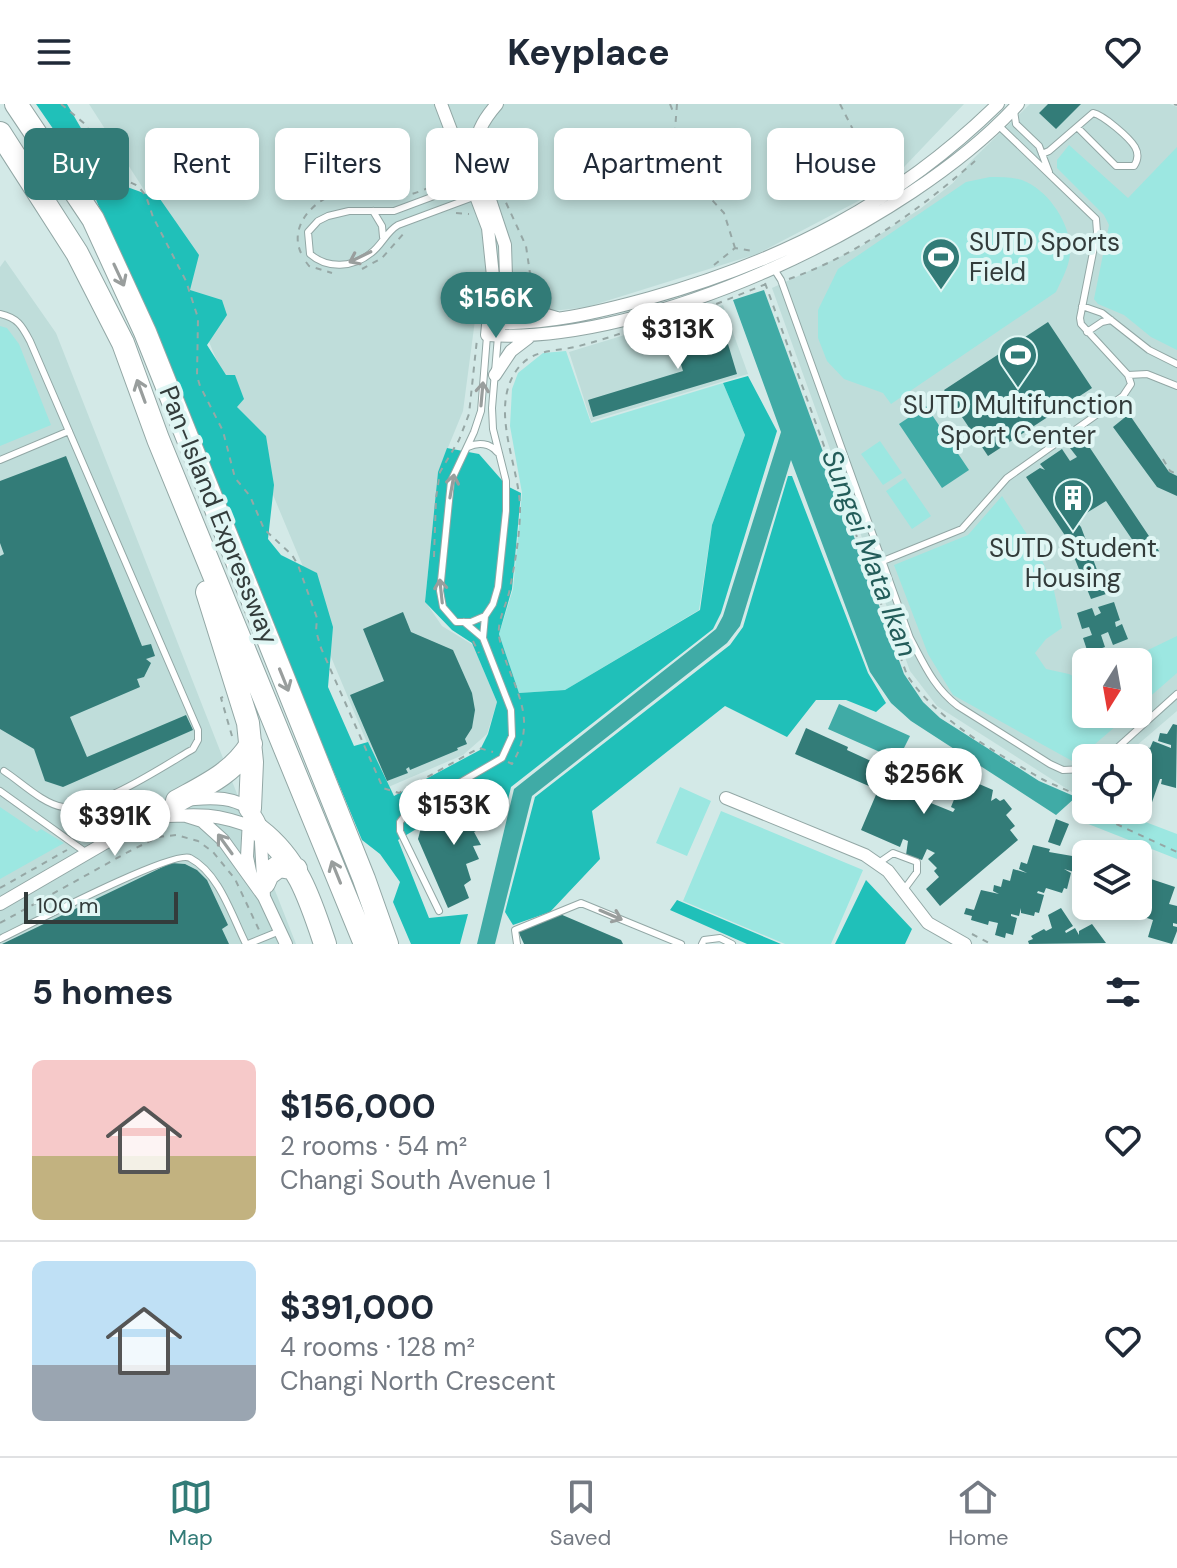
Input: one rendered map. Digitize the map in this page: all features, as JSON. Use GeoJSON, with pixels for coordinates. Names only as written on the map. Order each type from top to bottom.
{"type":"FeatureCollection","features":[{"type":"Feature","properties":{"kind":"highway","name":"Pan-Island Expressway"},"geometry":{"type":"LineString","coordinates":[[16,104],[93,219],[145,332],[364,879],[387,944]]}},
{"type":"Feature","properties":{"kind":"highway"},"geometry":{"type":"LineString","coordinates":[[33,104],[84,182],[90,195],[93,219]]}},
{"type":"Feature","properties":{"kind":"highway","name":"Pan-Island Expressway"},"geometry":{"type":"LineString","coordinates":[[0,133],[62,229],[123,343],[158,439],[365,944]]}},
{"type":"Feature","properties":{"kind":"highway"},"geometry":{"type":"LineString","coordinates":[[158,439],[238,690],[243,757],[180,808]]}},
{"type":"Feature","properties":{"kind":"highway"},"geometry":{"type":"LineString","coordinates":[[242,741],[252,821],[282,850],[296,869],[325,944]]}},
{"type":"Feature","properties":{"kind":"highway"},"geometry":{"type":"LineString","coordinates":[[261,889],[268,874],[279,866],[296,869]]}},
{"type":"Feature","properties":{"kind":"highway"},"geometry":{"type":"LineString","coordinates":[[364,879],[380,901],[401,944]]}},
{"type":"Feature","properties":{"kind":"street"},"geometry":{"type":"LineString","coordinates":[[441,104],[454,128]]}},
{"type":"Feature","properties":{"kind":"street"},"geometry":{"type":"LineString","coordinates":[[481,128],[497,104]]}},
{"type":"Feature","properties":{"kind":"street"},"geometry":{"type":"LineString","coordinates":[[904,177],[960,142],[998,104]]}},
{"type":"Feature","properties":{"kind":"street"},"geometry":{"type":"LineString","coordinates":[[493,330],[530,336],[602,325],[672,306],[773,268],[847,233],[957,161],[1016,106]]}},
{"type":"Feature","properties":{"kind":"street"},"geometry":{"type":"LineString","coordinates":[[478,200],[488,228],[491,248],[493,330]]}},
{"type":"Feature","properties":{"kind":"street"},"geometry":{"type":"LineString","coordinates":[[490,200],[505,245],[506,277],[493,330]]}},
{"type":"Feature","properties":{"kind":"street"},"geometry":{"type":"LineString","coordinates":[[493,330],[564,320],[702,283],[762,260],[841,223],[870,200]]}},
{"type":"Feature","properties":{"kind":"street"},"geometry":{"type":"LineString","coordinates":[[506,277],[523,305],[564,320]]}},
{"type":"Feature","properties":{"kind":"street"},"geometry":{"type":"LineString","coordinates":[[495,375],[511,351],[530,336]]}},
{"type":"Feature","properties":{"kind":"street"},"geometry":{"type":"LineString","coordinates":[[0,904],[88,854],[119,826],[146,812],[180,808],[219,798],[252,821],[261,889]]}},
{"type":"Feature","properties":{"kind":"street"},"geometry":{"type":"LineString","coordinates":[[726,798],[865,855],[888,871],[928,923],[965,944]]}},
{"type":"Feature","properties":{"kind":"street"},"geometry":{"type":"LineString","coordinates":[[180,808],[212,827],[261,889],[286,944]]}},
{"type":"Feature","properties":{"kind":"lane"},"geometry":{"type":"LineString","coordinates":[[1016,106],[1015,121],[1039,146],[1051,176]]}},
{"type":"Feature","properties":{"kind":"lane"},"geometry":{"type":"LineString","coordinates":[[1042,154],[1093,113],[1102,115],[1134,145],[1138,160],[1134,166],[1116,166],[1077,127]]}},
{"type":"Feature","properties":{"kind":"lane"},"geometry":{"type":"LineString","coordinates":[[883,561],[962,529],[1007,478],[1129,390],[1131,384],[1128,375],[1087,332],[1080,318],[1098,225],[1093,215],[998,125]]}},
{"type":"Feature","properties":{"kind":"lane"},"geometry":{"type":"LineString","coordinates":[[426,200],[394,211],[352,211],[328,216],[308,232],[310,254],[319,262],[343,265],[358,260],[371,254],[398,225],[465,200]]}},
{"type":"Feature","properties":{"kind":"lane"},"geometry":{"type":"LineString","coordinates":[[373,211],[382,226],[383,238]]}},
{"type":"Feature","properties":{"kind":"lane"},"geometry":{"type":"LineString","coordinates":[[773,268],[781,280],[910,638],[943,695],[1050,764],[1063,770],[1072,770]]}},
{"type":"Feature","properties":{"kind":"lane"},"geometry":{"type":"LineString","coordinates":[[1082,306],[1111,320],[1149,350],[1177,364]]}},
{"type":"Feature","properties":{"kind":"lane"},"geometry":{"type":"LineString","coordinates":[[0,314],[14,318],[22,325],[198,730],[198,740],[193,749],[106,798],[73,807],[60,806],[4,771]]}},
{"type":"Feature","properties":{"kind":"lane"},"geometry":{"type":"LineString","coordinates":[[1087,332],[1111,320]]}},
{"type":"Feature","properties":{"kind":"lane"},"geometry":{"type":"LineString","coordinates":[[439,911],[400,831],[400,822],[406,814],[502,758],[512,736],[511,710],[483,638],[485,616],[498,587],[506,481],[492,408],[495,375],[493,330]]}},
{"type":"Feature","properties":{"kind":"lane"},"geometry":{"type":"LineString","coordinates":[[485,616],[471,622],[456,622],[443,607],[440,582],[451,481],[481,411],[493,330]]}},
{"type":"Feature","properties":{"kind":"lane"},"geometry":{"type":"LineString","coordinates":[[1128,375],[1147,374],[1175,382]]}},
{"type":"Feature","properties":{"kind":"lane"},"geometry":{"type":"LineString","coordinates":[[0,460],[69,431]]}},
{"type":"Feature","properties":{"kind":"lane"},"geometry":{"type":"LineString","coordinates":[[465,450],[480,444],[494,448],[499,454]]}},
{"type":"Feature","properties":{"kind":"lane"},"geometry":{"type":"LineString","coordinates":[[464,622],[483,638]]}},
{"type":"Feature","properties":{"kind":"lane"},"geometry":{"type":"LineString","coordinates":[[1122,744],[1177,694]]}},
{"type":"Feature","properties":{"kind":"lane"},"geometry":{"type":"LineString","coordinates":[[0,791],[88,854]]}},
{"type":"Feature","properties":{"kind":"lane"},"geometry":{"type":"LineString","coordinates":[[106,798],[119,826]]}},
{"type":"Feature","properties":{"kind":"lane"},"geometry":{"type":"LineString","coordinates":[[877,864],[893,853],[917,862],[917,872],[903,891]]}},
{"type":"Feature","properties":{"kind":"lane"},"geometry":{"type":"LineString","coordinates":[[0,939],[153,866],[181,856],[190,858],[214,879],[247,944],[280,931]]}},
{"type":"Feature","properties":{"kind":"lane"},"geometry":{"type":"LineString","coordinates":[[517,944],[515,930],[579,903],[681,944]]}},
{"type":"Feature","properties":{"kind":"lane"},"geometry":{"type":"LineString","coordinates":[[702,944],[712,937],[732,944]]}},
{"type":"Feature","properties":{"kind":"path"},"geometry":{"type":"LineString","coordinates":[[61,104],[77,114],[85,124],[115,175],[138,186],[146,196],[153,217],[186,281],[200,330],[197,376],[223,431],[235,478],[250,496],[264,529],[292,555],[298,565],[317,618],[316,631],[321,648],[383,788],[399,793],[479,748],[492,751],[512,764],[523,735],[524,723],[515,679],[498,631],[510,588],[520,510],[506,421],[508,388],[515,372],[538,353],[567,349],[629,331]]}},
{"type":"Feature","properties":{"kind":"path"},"geometry":{"type":"LineString","coordinates":[[670,104],[676,117]]}},
{"type":"Feature","properties":{"kind":"path"},"geometry":{"type":"LineString","coordinates":[[677,104],[675,130],[681,158],[700,187],[724,213],[735,248]]}},
{"type":"Feature","properties":{"kind":"path"},"geometry":{"type":"LineString","coordinates":[[840,104],[852,128]]}},
{"type":"Feature","properties":{"kind":"path"},"geometry":{"type":"LineString","coordinates":[[351,200],[352,211]]}},
{"type":"Feature","properties":{"kind":"path"},"geometry":{"type":"LineString","coordinates":[[496,200],[526,246],[532,287],[545,301],[557,307]]}},
{"type":"Feature","properties":{"kind":"path"},"geometry":{"type":"LineString","coordinates":[[721,266],[709,270],[720,257],[735,248],[757,254],[745,258]]}},
{"type":"Feature","properties":{"kind":"path"},"geometry":{"type":"LineString","coordinates":[[1163,459],[1170,471],[1177,474]]}},
{"type":"Feature","properties":{"kind":"path"},"geometry":{"type":"LineString","coordinates":[[238,690],[221,698],[242,741]]}},
{"type":"Feature","properties":{"kind":"path"},"geometry":{"type":"LineString","coordinates":[[0,888],[76,845],[146,812]]}},
{"type":"Feature","properties":{"kind":"path"},"geometry":{"type":"LineString","coordinates":[[1116,824],[1177,852]]}},
{"type":"Feature","properties":{"kind":"shaded area"},"geometry":{"type":"Polygon","coordinates":[[[36,104],[67,104],[81,128],[53,128],[36,104]]]}},
{"type":"Feature","properties":{"kind":"shaded area"},"geometry":{"type":"Polygon","coordinates":[[[89,104],[964,104],[904,167],[904,128],[767,128],[767,200],[860,200],[757,254],[587,307],[475,320],[463,411],[438,472],[425,601],[442,626],[473,645],[497,702],[487,734],[463,755],[386,788],[326,645],[322,612],[150,200],[259,200],[259,128],[145,128],[145,191],[129,166],[129,128],[104,128],[89,104]]]}},
{"type":"Feature","properties":{"kind":"shaded area"},"geometry":{"type":"Polygon","coordinates":[[[1030,104],[1170,104],[1177,107],[1177,711],[1138,744],[1072,744],[1072,792],[937,706],[910,671],[772,288],[857,249],[920,209],[953,183],[972,160],[1030,104]]]}},
{"type":"Feature","properties":{"kind":"shaded area"},"geometry":{"type":"Polygon","coordinates":[[[1069,145],[1128,198],[1177,147],[1177,350],[1151,337],[1124,315],[1098,304],[1094,299],[1109,225],[1104,215],[1057,168],[1057,160],[1069,145]]]}},
{"type":"Feature","properties":{"kind":"shaded area","name":"SUTD Sports Field"},"geometry":{"type":"Polygon","coordinates":[[[990,177],[1014,178],[1031,184],[1047,197],[1060,215],[1068,234],[1070,257],[1056,292],[891,404],[883,393],[844,379],[827,361],[818,338],[818,310],[838,269],[966,182],[990,177]]]}},
{"type":"Feature","properties":{"kind":"shaded area"},"geometry":{"type":"Polygon","coordinates":[[[129,188],[145,194],[145,200],[161,200],[199,255],[190,290],[222,300],[227,315],[207,345],[226,375],[235,375],[244,399],[237,407],[266,436],[274,485],[268,539],[281,555],[317,573],[333,627],[328,687],[354,746],[368,742],[394,796],[480,750],[497,702],[472,643],[452,630],[425,602],[438,472],[447,448],[479,454],[507,486],[521,493],[512,589],[499,634],[519,693],[565,690],[700,610],[712,525],[745,435],[723,383],[748,376],[777,431],[721,613],[713,629],[511,787],[503,821],[497,807],[481,790],[398,840],[429,918],[468,914],[460,944],[411,944],[393,902],[400,882],[380,854],[362,840],[96,200],[129,200],[129,188]]]}},
{"type":"Feature","properties":{"kind":"shaded area"},"geometry":{"type":"Polygon","coordinates":[[[5,260],[56,333],[296,944],[0,944],[0,267],[5,260]]]}},
{"type":"Feature","properties":{"kind":"shaded area"},"geometry":{"type":"Polygon","coordinates":[[[764,290],[904,674],[923,702],[940,718],[1039,781],[1072,795],[1072,801],[1056,815],[911,721],[891,703],[870,672],[791,460],[740,626],[727,643],[532,796],[495,944],[477,944],[514,789],[716,629],[723,616],[781,432],[733,300],[764,290]]]}},
{"type":"Feature","properties":{"kind":"shaded area"},"geometry":{"type":"Polygon","coordinates":[[[723,305],[748,374],[591,421],[569,352],[723,305]]]}},
{"type":"Feature","properties":{"kind":"shaded area"},"geometry":{"type":"Polygon","coordinates":[[[0,326],[7,328],[19,344],[51,425],[0,446],[0,326]]]}},
{"type":"Feature","properties":{"kind":"shaded area"},"geometry":{"type":"Polygon","coordinates":[[[566,351],[591,423],[723,383],[745,435],[712,525],[699,610],[565,690],[519,693],[499,634],[513,589],[522,493],[510,426],[512,389],[518,373],[543,353],[566,351]]]}},
{"type":"Feature","properties":{"kind":"shaded area"},"geometry":{"type":"Polygon","coordinates":[[[926,406],[969,470],[942,488],[899,424],[926,406]]]}},
{"type":"Feature","properties":{"kind":"shaded area"},"geometry":{"type":"Polygon","coordinates":[[[880,441],[902,473],[883,485],[861,454],[880,441]]]}},
{"type":"Feature","properties":{"kind":"shaded area"},"geometry":{"type":"Polygon","coordinates":[[[788,476],[792,476],[868,673],[886,703],[876,712],[846,700],[816,700],[787,737],[725,706],[592,811],[600,859],[550,912],[513,925],[505,912],[535,797],[730,645],[743,627],[788,476]]]}},
{"type":"Feature","properties":{"kind":"shaded area"},"geometry":{"type":"Polygon","coordinates":[[[905,478],[931,516],[912,529],[886,491],[905,478]]]}},
{"type":"Feature","properties":{"kind":"shaded area"},"geometry":{"type":"Polygon","coordinates":[[[1002,496],[1039,553],[1053,586],[1062,628],[1046,639],[1035,653],[1046,669],[1072,676],[1072,728],[1114,728],[1095,744],[1072,744],[1072,761],[953,695],[928,654],[894,565],[968,535],[1002,496]]]}},
{"type":"Feature","properties":{"kind":"shaded area"},"geometry":{"type":"Polygon","coordinates":[[[1177,636],[1177,673],[1152,695],[1152,648],[1177,636]]]}},
{"type":"Feature","properties":{"kind":"shaded area"},"geometry":{"type":"Polygon","coordinates":[[[839,704],[910,736],[898,760],[828,729],[839,704]]]}},
{"type":"Feature","properties":{"kind":"shaded area"},"geometry":{"type":"Polygon","coordinates":[[[680,787],[711,801],[687,856],[656,843],[680,787]]]}},
{"type":"Feature","properties":{"kind":"shaded area"},"geometry":{"type":"Polygon","coordinates":[[[0,807],[37,832],[41,829],[64,843],[0,879],[0,807]]]}},
{"type":"Feature","properties":{"kind":"shaded area"},"geometry":{"type":"Polygon","coordinates":[[[721,811],[863,870],[831,944],[785,944],[683,901],[721,811]]]}},
{"type":"Feature","properties":{"kind":"shaded area"},"geometry":{"type":"Polygon","coordinates":[[[1088,824],[1151,824],[1177,834],[1177,859],[1152,849],[1152,840],[1129,840],[1088,824]]]}},
{"type":"Feature","properties":{"kind":"shaded area"},"geometry":{"type":"Polygon","coordinates":[[[866,880],[912,929],[905,944],[835,944],[866,880]]]}},
{"type":"Feature","properties":{"kind":"shaded area"},"geometry":{"type":"Polygon","coordinates":[[[677,900],[781,944],[747,944],[670,910],[677,900]]]}},
{"type":"Feature","properties":{"kind":"building"},"geometry":{"type":"Polygon","coordinates":[[[1048,104],[1081,104],[1056,129],[1039,113],[1048,104]]]}},
{"type":"Feature","properties":{"kind":"building"},"geometry":{"type":"Polygon","coordinates":[[[700,313],[703,322],[712,319],[720,347],[728,344],[737,374],[593,417],[588,400],[683,371],[678,355],[691,351],[684,327],[694,324],[691,315],[700,313]]]}},
{"type":"Feature","properties":{"kind":"building","name":"SUTD Multifunction Sport Center"},"geometry":{"type":"Polygon","coordinates":[[[1048,322],[1092,388],[988,456],[944,390],[1048,322]]]}},
{"type":"Feature","properties":{"kind":"building","name":"SUTD Student Housing"},"geometry":{"type":"Polygon","coordinates":[[[1129,414],[1169,472],[1177,476],[1177,496],[1157,487],[1113,427],[1129,414]]]}},
{"type":"Feature","properties":{"kind":"building"},"geometry":{"type":"Polygon","coordinates":[[[1084,439],[1159,551],[1146,560],[1106,501],[1075,520],[1081,527],[1106,594],[1091,599],[1066,537],[1026,477],[1040,468],[1045,470],[1040,464],[1062,449],[1070,461],[1077,457],[1070,448],[1084,439]]]}},
{"type":"Feature","properties":{"kind":"building"},"geometry":{"type":"Polygon","coordinates":[[[66,456],[142,646],[151,644],[155,656],[146,659],[151,663],[144,677],[137,679],[140,687],[70,717],[87,757],[186,715],[193,730],[63,787],[45,781],[34,749],[0,729],[0,556],[4,554],[0,543],[0,481],[66,456]]]}},
{"type":"Feature","properties":{"kind":"building"},"geometry":{"type":"Polygon","coordinates":[[[1114,602],[1120,620],[1115,622],[1116,627],[1122,624],[1128,639],[1113,645],[1108,632],[1101,635],[1105,647],[1086,648],[1083,638],[1092,635],[1089,627],[1082,629],[1077,613],[1092,608],[1095,616],[1101,613],[1098,607],[1114,602]]]}},
{"type":"Feature","properties":{"kind":"building"},"geometry":{"type":"Polygon","coordinates":[[[403,612],[411,632],[453,650],[472,693],[475,710],[472,728],[465,739],[467,744],[410,770],[409,767],[406,769],[408,773],[387,781],[350,695],[384,681],[363,629],[403,612]]]}},
{"type":"Feature","properties":{"kind":"building"},"geometry":{"type":"Polygon","coordinates":[[[1173,724],[1177,725],[1176,788],[1161,784],[1160,779],[1152,802],[1152,744],[1153,741],[1171,748],[1171,745],[1158,741],[1160,733],[1167,734],[1173,724]]]}},
{"type":"Feature","properties":{"kind":"building"},"geometry":{"type":"Polygon","coordinates":[[[806,728],[848,747],[847,750],[900,772],[899,776],[926,788],[921,799],[953,812],[955,809],[951,807],[963,777],[993,790],[991,801],[1004,799],[1012,809],[1006,815],[1015,826],[1010,830],[1018,840],[940,906],[926,889],[939,877],[934,871],[937,868],[928,859],[935,853],[927,849],[922,860],[906,855],[908,841],[903,839],[900,847],[861,830],[878,790],[795,754],[806,728]]]}},
{"type":"Feature","properties":{"kind":"building"},"geometry":{"type":"Polygon","coordinates":[[[483,798],[495,821],[474,832],[481,845],[473,846],[479,859],[466,864],[471,880],[464,885],[469,898],[448,908],[418,839],[422,824],[483,798]]]}},
{"type":"Feature","properties":{"kind":"building"},"geometry":{"type":"Polygon","coordinates":[[[1056,819],[1069,824],[1060,846],[1048,842],[1056,819]]]}},
{"type":"Feature","properties":{"kind":"building"},"geometry":{"type":"Polygon","coordinates":[[[1033,845],[1050,849],[1049,852],[1072,856],[1072,871],[1064,869],[1071,873],[1067,889],[1064,888],[1062,893],[1046,888],[1044,893],[1038,891],[1044,895],[1039,913],[1035,912],[1034,916],[1021,913],[1021,908],[1019,916],[1011,914],[1017,918],[1013,935],[1006,933],[1005,938],[995,935],[998,923],[989,921],[988,925],[971,920],[972,916],[964,914],[966,908],[974,910],[981,890],[999,894],[993,891],[994,885],[1001,887],[1003,879],[1010,881],[1013,869],[1027,873],[1019,869],[1021,862],[1027,864],[1033,845]]]}},
{"type":"Feature","properties":{"kind":"building"},"geometry":{"type":"Polygon","coordinates":[[[171,863],[185,864],[207,880],[228,925],[222,929],[229,944],[2,944],[171,863]]]}},
{"type":"Feature","properties":{"kind":"building"},"geometry":{"type":"Polygon","coordinates":[[[1152,879],[1175,887],[1169,904],[1177,906],[1177,924],[1173,923],[1173,926],[1177,927],[1177,931],[1172,944],[1148,937],[1153,920],[1152,879]]]}},
{"type":"Feature","properties":{"kind":"building"},"geometry":{"type":"Polygon","coordinates":[[[1061,908],[1073,926],[1066,933],[1075,928],[1079,935],[1079,931],[1092,924],[1106,943],[1029,944],[1028,941],[1033,939],[1031,936],[1052,928],[1048,915],[1061,908]]]}},
{"type":"Feature","properties":{"kind":"building"},"geometry":{"type":"Polygon","coordinates":[[[560,914],[621,940],[623,944],[524,944],[518,931],[560,914]]]}},
{"type":"Feature","properties":{"kind":"place","name":"SUTD Sports Field"},"geometry":{"type":"Point","coordinates":[941,291]}},
{"type":"Feature","properties":{"kind":"place","name":"SUTD Multifunction Sport Center"},"geometry":{"type":"Point","coordinates":[1018,389]}},
{"type":"Feature","properties":{"kind":"place","name":"SUTD Student Housing"},"geometry":{"type":"Point","coordinates":[1073,532]}},
{"type":"Feature","properties":{"kind":"water label","name":"Sungei Mata Ikan"},"geometry":{"type":"Point","coordinates":[870,553]}}]}
